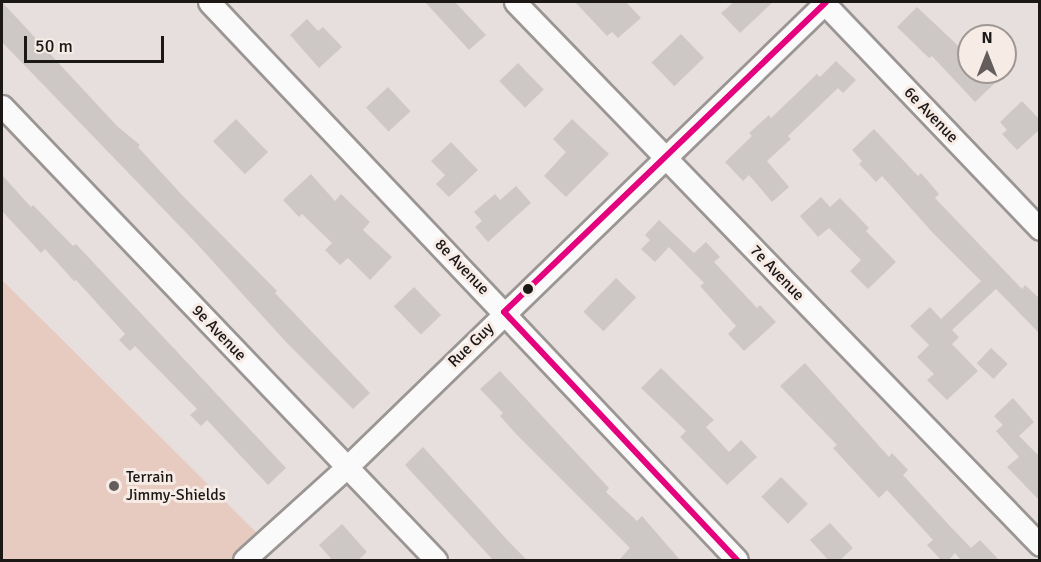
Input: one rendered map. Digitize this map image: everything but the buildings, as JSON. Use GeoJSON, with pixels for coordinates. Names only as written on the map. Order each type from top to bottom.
{"type":"FeatureCollection","features":[{"type":"Feature","properties":{"kind":"street","name":"8e Avenue"},"geometry":{"type":"LineString","coordinates":[[209,2],[737,561]]}},
{"type":"Feature","properties":{"kind":"street","name":"7e Avenue"},"geometry":{"type":"LineString","coordinates":[[515,2],[1040,545]]}},
{"type":"Feature","properties":{"kind":"street","name":"Rue Guy"},"geometry":{"type":"LineString","coordinates":[[244,561],[347,467],[824,2]]}},
{"type":"Feature","properties":{"kind":"street","name":"6e Avenue"},"geometry":{"type":"LineString","coordinates":[[824,2],[1040,229]]}},
{"type":"Feature","properties":{"kind":"street","name":"9e Avenue"},"geometry":{"type":"LineString","coordinates":[[2,106],[436,561]]}},
{"type":"Feature","properties":{"kind":"shaded area"},"geometry":{"type":"Polygon","coordinates":[[[2,280],[259,535],[233,560],[2,560],[2,280]]]}},
{"type":"Feature","properties":{"kind":"transit line"},"geometry":{"type":"LineString","coordinates":[[737,560],[504,312],[826,2]]}},
{"type":"Feature","properties":{"kind":"place","name":"Terrain Jimmy-Shields"},"geometry":{"type":"Point","coordinates":[114,486]}}]}
